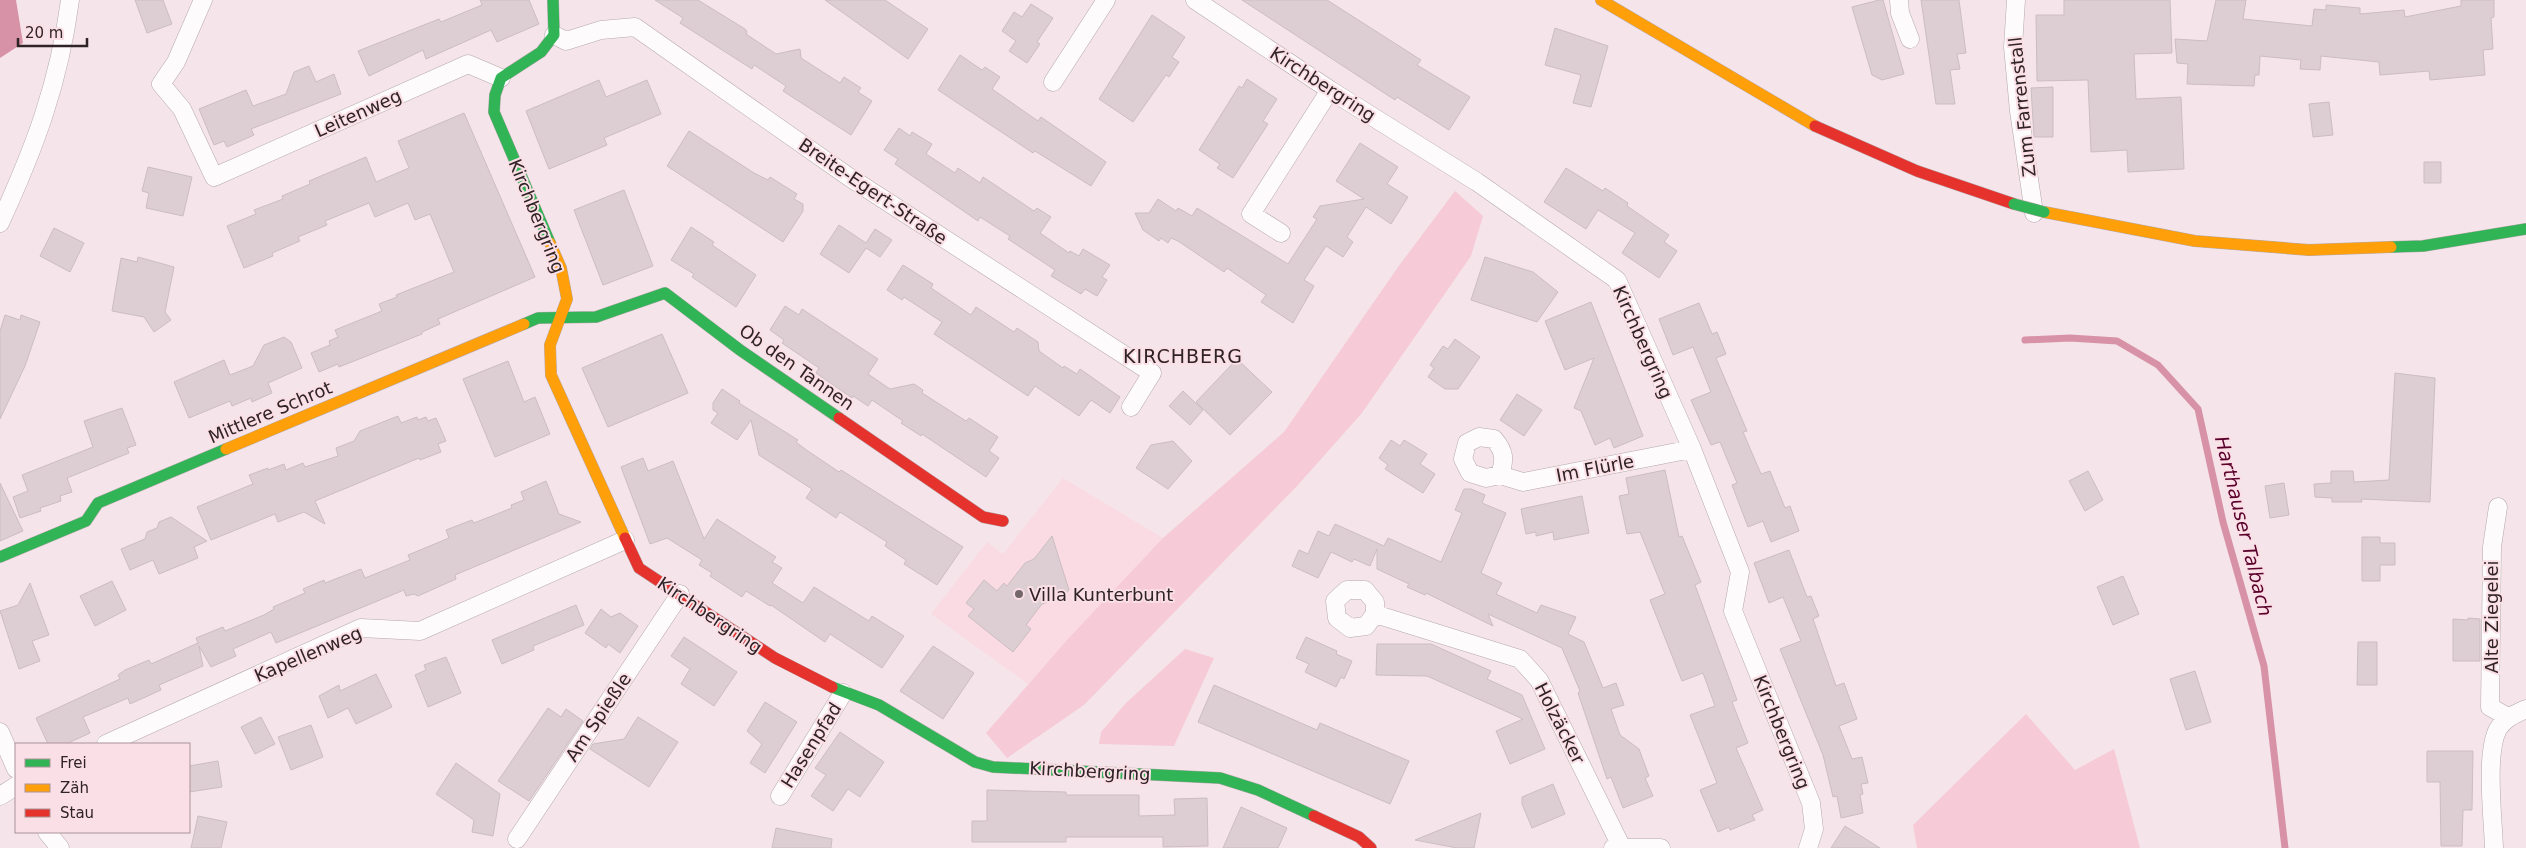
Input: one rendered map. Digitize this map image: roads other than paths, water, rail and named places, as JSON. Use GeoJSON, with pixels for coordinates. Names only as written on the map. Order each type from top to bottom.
{"type":"FeatureCollection","features":[{"type":"Feature","properties":{"kind":"street"},"geometry":{"type":"LineString","coordinates":[[0,222],[19,183],[45,115],[63,48],[70,0]]}},
{"type":"Feature","properties":{"kind":"street","name":"Leitenweg"},"geometry":{"type":"LineString","coordinates":[[203,0],[176,62],[161,84],[182,109],[214,177],[468,64],[501,78]]}},
{"type":"Feature","properties":{"kind":"street"},"geometry":{"type":"LineString","coordinates":[[501,78],[541,52],[554,36],[553,0]]}},
{"type":"Feature","properties":{"kind":"street"},"geometry":{"type":"LineString","coordinates":[[1052,82],[1106,0]]}},
{"type":"Feature","properties":{"kind":"street","name":"Kirchbergring"},"geometry":{"type":"LineString","coordinates":[[1195,0],[1330,90],[1477,182],[1616,280],[1692,450],[1740,572],[1733,611],[1811,803],[1814,830],[1808,848]]}},
{"type":"Feature","properties":{"kind":"street"},"geometry":{"type":"LineString","coordinates":[[1601,0],[1790,113],[1824,130],[1878,156],[2039,213],[2195,241],[2310,250],[2422,246],[2526,229]]}},
{"type":"Feature","properties":{"kind":"street"},"geometry":{"type":"LineString","coordinates":[[1899,0],[1900,13],[1910,40]]}},
{"type":"Feature","properties":{"kind":"street","name":"Zum Farrenstall"},"geometry":{"type":"LineString","coordinates":[[2016,0],[2013,47],[2019,111],[2039,213]]}},
{"type":"Feature","properties":{"kind":"street","name":"Breite-Egert-Straße"},"geometry":{"type":"LineString","coordinates":[[554,36],[566,41],[600,30],[635,27],[849,177],[1152,373],[1131,407]]}},
{"type":"Feature","properties":{"kind":"street","name":"Kirchbergring"},"geometry":{"type":"LineString","coordinates":[[501,78],[495,95],[494,112],[561,268],[567,299],[562,317],[550,345],[550,375],[625,540],[640,568],[775,658],[843,693],[879,705],[957,754],[975,762],[993,767],[1220,778],[1258,790],[1350,833],[1371,848]]}},
{"type":"Feature","properties":{"kind":"street"},"geometry":{"type":"LineString","coordinates":[[1281,233],[1251,214],[1330,90]]}},
{"type":"Feature","properties":{"kind":"street","name":"Ob den Tannen"},"geometry":{"type":"LineString","coordinates":[[562,317],[596,317],[665,293],[740,350],[983,517],[1003,521]]}},
{"type":"Feature","properties":{"kind":"street","name":"Mittlere Schrot"},"geometry":{"type":"LineString","coordinates":[[0,557],[86,521],[98,503],[538,318],[562,317]]}},
{"type":"Feature","properties":{"kind":"street","name":"Im Flürle"},"geometry":{"type":"LineString","coordinates":[[1500,475],[1523,482],[1692,450]]}},
{"type":"Feature","properties":{"kind":"street","name":"Alte Ziegelei"},"geometry":{"type":"LineString","coordinates":[[2498,508],[2492,547],[2490,706],[2508,717]]}},
{"type":"Feature","properties":{"kind":"street","name":"Kapellenweg"},"geometry":{"type":"LineString","coordinates":[[108,743],[361,628],[420,631],[625,540]]}},
{"type":"Feature","properties":{"kind":"street","name":"Am Spießle"},"geometry":{"type":"LineString","coordinates":[[517,839],[680,594]]}},
{"type":"Feature","properties":{"kind":"street","name":"Holzäcker"},"geometry":{"type":"LineString","coordinates":[[1375,614],[1520,659],[1539,680],[1617,847]]}},
{"type":"Feature","properties":{"kind":"street","name":"Hasenpfad"},"geometry":{"type":"LineString","coordinates":[[780,796],[843,693]]}},
{"type":"Feature","properties":{"kind":"street"},"geometry":{"type":"LineString","coordinates":[[2494,848],[2491,749],[2498,729],[2508,717],[2526,709]]}},
{"type":"Feature","properties":{"kind":"street"},"geometry":{"type":"LineString","coordinates":[[0,732],[15,767]]}},
{"type":"Feature","properties":{"kind":"street"},"geometry":{"type":"LineString","coordinates":[[0,796],[15,787]]}},
{"type":"Feature","properties":{"kind":"street"},"geometry":{"type":"LineString","coordinates":[[47,833],[60,848]]}},
{"type":"Feature","properties":{"kind":"street"},"geometry":{"type":"LineString","coordinates":[[1617,847],[1661,848]]}},
{"type":"Feature","properties":{"kind":"waterway","name":"Harthauser Talbach"},"geometry":{"type":"LineString","coordinates":[[2025,340],[2070,338],[2117,341],[2158,365],[2198,409],[2223,522],[2264,666],[2285,848]]}},
{"type":"Feature","properties":{"kind":"place","name":"Villa Kunterbunt"},"geometry":{"type":"Point","coordinates":[1019,594]}},
{"type":"Feature","properties":{"kind":"district","name":"KIRCHBERG"},"geometry":{"type":"Point","coordinates":[1183,356]}}]}
